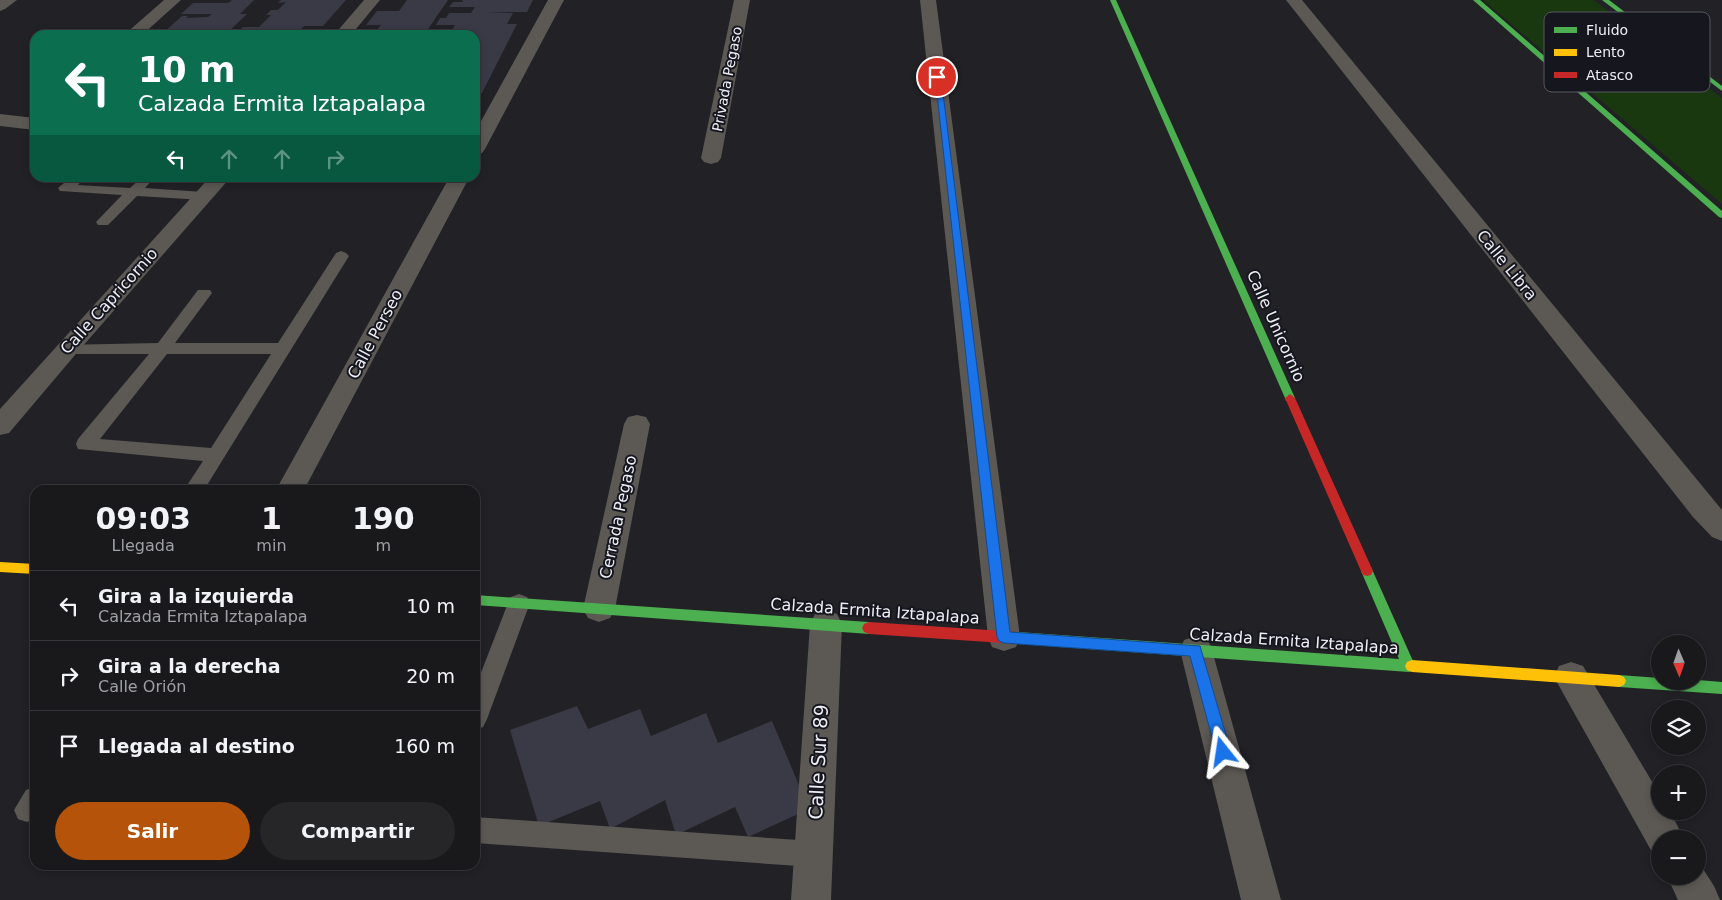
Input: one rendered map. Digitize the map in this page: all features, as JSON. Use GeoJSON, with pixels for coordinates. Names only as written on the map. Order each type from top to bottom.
{"type":"FeatureCollection","features":[{"type":"Feature","properties":{"kind":"street"},"geometry":{"type":"LineString","coordinates":[[0,6],[9,0]]}},
{"type":"Feature","properties":{"kind":"street"},"geometry":{"type":"LineString","coordinates":[[138,30],[173,0]]}},
{"type":"Feature","properties":{"kind":"street"},"geometry":{"type":"LineString","coordinates":[[346,30],[372,0]]}},
{"type":"Feature","properties":{"kind":"street"},"geometry":{"type":"LineString","coordinates":[[480,140],[556,0]]}},
{"type":"Feature","properties":{"kind":"street","name":"Privada Pegaso"},"geometry":{"type":"LineString","coordinates":[[711,158],[742,0]]}},
{"type":"Feature","properties":{"kind":"street"},"geometry":{"type":"LineString","coordinates":[[928,0],[1004,637]]}},
{"type":"Feature","properties":{"kind":"street","name":"Calle Unicornio"},"geometry":{"type":"LineString","coordinates":[[1113,0],[1409,666]]}},
{"type":"Feature","properties":{"kind":"street","name":"Calle Libra"},"geometry":{"type":"LineString","coordinates":[[1294,0],[1702,508],[1722,529]]}},
{"type":"Feature","properties":{"kind":"street"},"geometry":{"type":"LineString","coordinates":[[1476,0],[1544,59]]}},
{"type":"Feature","properties":{"kind":"street"},"geometry":{"type":"LineString","coordinates":[[1605,0],[1621,12]]}},
{"type":"Feature","properties":{"kind":"street"},"geometry":{"type":"LineString","coordinates":[[1710,80],[1722,89]]}},
{"type":"Feature","properties":{"kind":"street"},"geometry":{"type":"LineString","coordinates":[[1581,92],[1722,215]]}},
{"type":"Feature","properties":{"kind":"street"},"geometry":{"type":"LineString","coordinates":[[0,120],[30,123]]}},
{"type":"Feature","properties":{"kind":"street","name":"Calle Capricornio"},"geometry":{"type":"LineString","coordinates":[[0,426],[66,349],[216,182]]}},
{"type":"Feature","properties":{"kind":"street","name":"Calle Perseo"},"geometry":{"type":"LineString","coordinates":[[293,485],[457,182]]}},
{"type":"Feature","properties":{"kind":"street","name":"Cerrada Pegaso"},"geometry":{"type":"LineString","coordinates":[[599,609],[637,424]]}},
{"type":"Feature","properties":{"kind":"street"},"geometry":{"type":"LineString","coordinates":[[0,567],[30,569]]}},
{"type":"Feature","properties":{"kind":"street","name":"Calzada Ermita Iztapalapa"},"geometry":{"type":"LineString","coordinates":[[480,600],[1722,688]]}},
{"type":"Feature","properties":{"kind":"street","name":"Calle Sur 89"},"geometry":{"type":"LineString","coordinates":[[811,900],[826,624]]}},
{"type":"Feature","properties":{"kind":"street"},"geometry":{"type":"LineString","coordinates":[[1196,650],[1262,900]]}},
{"type":"Feature","properties":{"kind":"street"},"geometry":{"type":"LineString","coordinates":[[1571,677],[1660,830]]}},
{"type":"Feature","properties":{"kind":"street"},"geometry":{"type":"LineString","coordinates":[[1691,885],[1700,900]]}},
{"type":"Feature","properties":{"kind":"lane"},"geometry":{"type":"LineString","coordinates":[[73,182],[65,188],[204,196]]}},
{"type":"Feature","properties":{"kind":"lane"},"geometry":{"type":"LineString","coordinates":[[103,222],[144,182]]}},
{"type":"Feature","properties":{"kind":"lane"},"geometry":{"type":"LineString","coordinates":[[197,485],[341,256]]}},
{"type":"Feature","properties":{"kind":"lane"},"geometry":{"type":"LineString","coordinates":[[204,293],[163,348],[85,444],[217,455]]}},
{"type":"Feature","properties":{"kind":"lane"},"geometry":{"type":"LineString","coordinates":[[66,349],[284,348]]}},
{"type":"Feature","properties":{"kind":"lane"},"geometry":{"type":"LineString","coordinates":[[480,706],[519,603]]}},
{"type":"Feature","properties":{"kind":"lane"},"geometry":{"type":"LineString","coordinates":[[480,830],[813,854]]}},
{"type":"Feature","properties":{"kind":"green space"},"geometry":{"type":"Polygon","coordinates":[[[1483,0],[1594,0],[1610,12],[1544,12],[1544,52],[1483,0]]]}},
{"type":"Feature","properties":{"kind":"green space"},"geometry":{"type":"Polygon","coordinates":[[[1710,89],[1722,98],[1722,204],[1591,92],[1710,92],[1710,89]]]}},
{"type":"Feature","properties":{"kind":"building"},"geometry":{"type":"Polygon","coordinates":[[[232,0],[254,0],[240,14],[247,14],[230,30],[166,30],[182,16],[188,16],[186,18],[208,17],[212,14],[181,14],[193,3],[228,3],[232,0]]]}},
{"type":"Feature","properties":{"kind":"building"},"geometry":{"type":"Polygon","coordinates":[[[281,0],[346,0],[323,26],[304,26],[300,30],[240,30],[243,27],[259,27],[271,15],[266,15],[271,10],[278,10],[286,2],[278,3],[281,0]]]}},
{"type":"Feature","properties":{"kind":"building"},"geometry":{"type":"Polygon","coordinates":[[[407,0],[448,0],[427,30],[377,30],[381,25],[366,25],[377,11],[399,11],[407,0]]]}},
{"type":"Feature","properties":{"kind":"building"},"geometry":{"type":"Polygon","coordinates":[[[463,0],[533,0],[527,12],[485,12],[513,13],[507,24],[517,24],[482,93],[480,93],[480,30],[452,30],[455,25],[436,25],[440,18],[446,18],[449,13],[471,13],[475,7],[449,7],[453,2],[462,2],[463,0]]]}},
{"type":"Feature","properties":{"kind":"building"},"geometry":{"type":"Polygon","coordinates":[[[577,706],[588,729],[640,709],[651,736],[706,713],[718,743],[772,721],[809,809],[748,837],[735,807],[676,835],[665,800],[610,829],[600,801],[539,826],[510,730],[577,706]]]}},
{"type":"Feature","properties":{"kind":"traffic: fast"},"geometry":{"type":"LineString","coordinates":[[1113,0],[1290,398]]}},
{"type":"Feature","properties":{"kind":"traffic: fast"},"geometry":{"type":"LineString","coordinates":[[1476,0],[1544,59]]}},
{"type":"Feature","properties":{"kind":"traffic: fast"},"geometry":{"type":"LineString","coordinates":[[1605,0],[1621,12]]}},
{"type":"Feature","properties":{"kind":"traffic: fast"},"geometry":{"type":"LineString","coordinates":[[1710,80],[1722,89]]}},
{"type":"Feature","properties":{"kind":"traffic: fast"},"geometry":{"type":"LineString","coordinates":[[1581,92],[1722,215]]}},
{"type":"Feature","properties":{"kind":"traffic: fast"},"geometry":{"type":"LineString","coordinates":[[1367,571],[1409,666]]}},
{"type":"Feature","properties":{"kind":"traffic: fast"},"geometry":{"type":"LineString","coordinates":[[480,600],[869,628]]}},
{"type":"Feature","properties":{"kind":"traffic: fast"},"geometry":{"type":"LineString","coordinates":[[1018,638],[1412,666]]}},
{"type":"Feature","properties":{"kind":"traffic: fast"},"geometry":{"type":"LineString","coordinates":[[1619,681],[1722,688]]}},
{"type":"Feature","properties":{"kind":"traffic: slow"},"geometry":{"type":"LineString","coordinates":[[0,567],[30,569]]}},
{"type":"Feature","properties":{"kind":"traffic: slow"},"geometry":{"type":"LineString","coordinates":[[1412,666],[1619,681]]}},
{"type":"Feature","properties":{"kind":"traffic: jam"},"geometry":{"type":"LineString","coordinates":[[1290,398],[1367,571]]}},
{"type":"Feature","properties":{"kind":"traffic: jam"},"geometry":{"type":"LineString","coordinates":[[869,628],[1018,638]]}},
{"type":"Feature","properties":{"kind":"route"},"geometry":{"type":"LineString","coordinates":[[937,77],[1004,637],[1196,650],[1223,752]]}}]}
